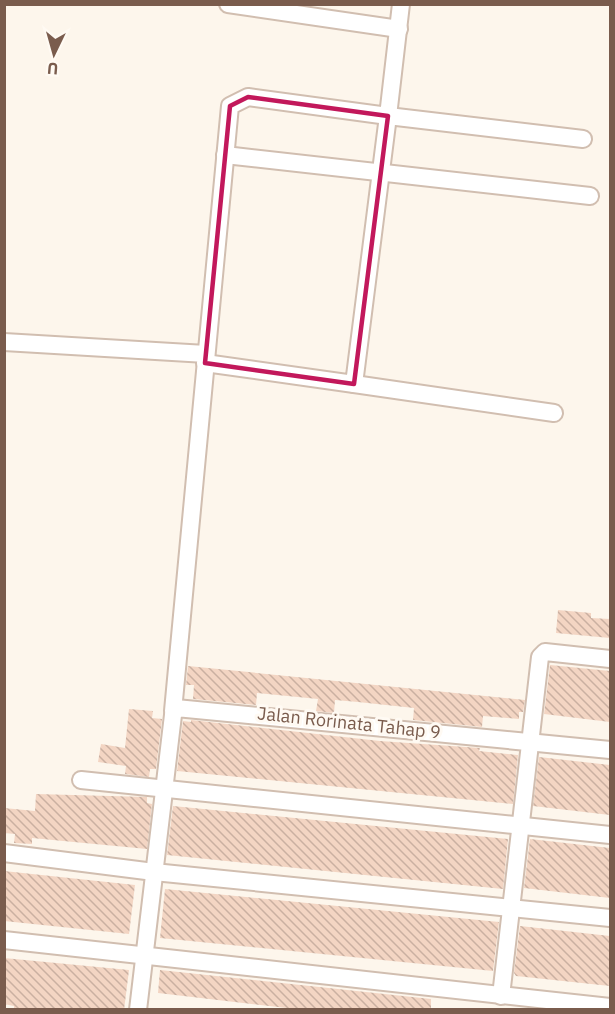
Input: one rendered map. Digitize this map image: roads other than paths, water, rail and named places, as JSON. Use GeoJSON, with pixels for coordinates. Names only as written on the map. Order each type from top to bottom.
{"type":"FeatureCollection","features":[{"type":"Feature","properties":{"kind":"street"},"geometry":{"type":"LineString","coordinates":[[228,4],[399,29]]}},
{"type":"Feature","properties":{"kind":"street"},"geometry":{"type":"LineString","coordinates":[[354,384],[401,4]]}},
{"type":"Feature","properties":{"kind":"street"},"geometry":{"type":"LineString","coordinates":[[138,1010],[173,713],[230,106],[248,97],[583,139]]}},
{"type":"Feature","properties":{"kind":"street"},"geometry":{"type":"LineString","coordinates":[[225,155],[590,196]]}},
{"type":"Feature","properties":{"kind":"street"},"geometry":{"type":"LineString","coordinates":[[4,342],[205,358],[354,384],[554,413]]}},
{"type":"Feature","properties":{"kind":"street"},"geometry":{"type":"LineString","coordinates":[[501,996],[541,654],[610,659]]}},
{"type":"Feature","properties":{"kind":"street","name":"Jalan Rorinata Tahap 9"},"geometry":{"type":"LineString","coordinates":[[173,713],[182,707],[610,750]]}},
{"type":"Feature","properties":{"kind":"street"},"geometry":{"type":"LineString","coordinates":[[81,780],[610,835]]}},
{"type":"Feature","properties":{"kind":"street"},"geometry":{"type":"LineString","coordinates":[[4,853],[154,872],[610,918]]}},
{"type":"Feature","properties":{"kind":"street"},"geometry":{"type":"LineString","coordinates":[[4,940],[610,1007]]}}]}
